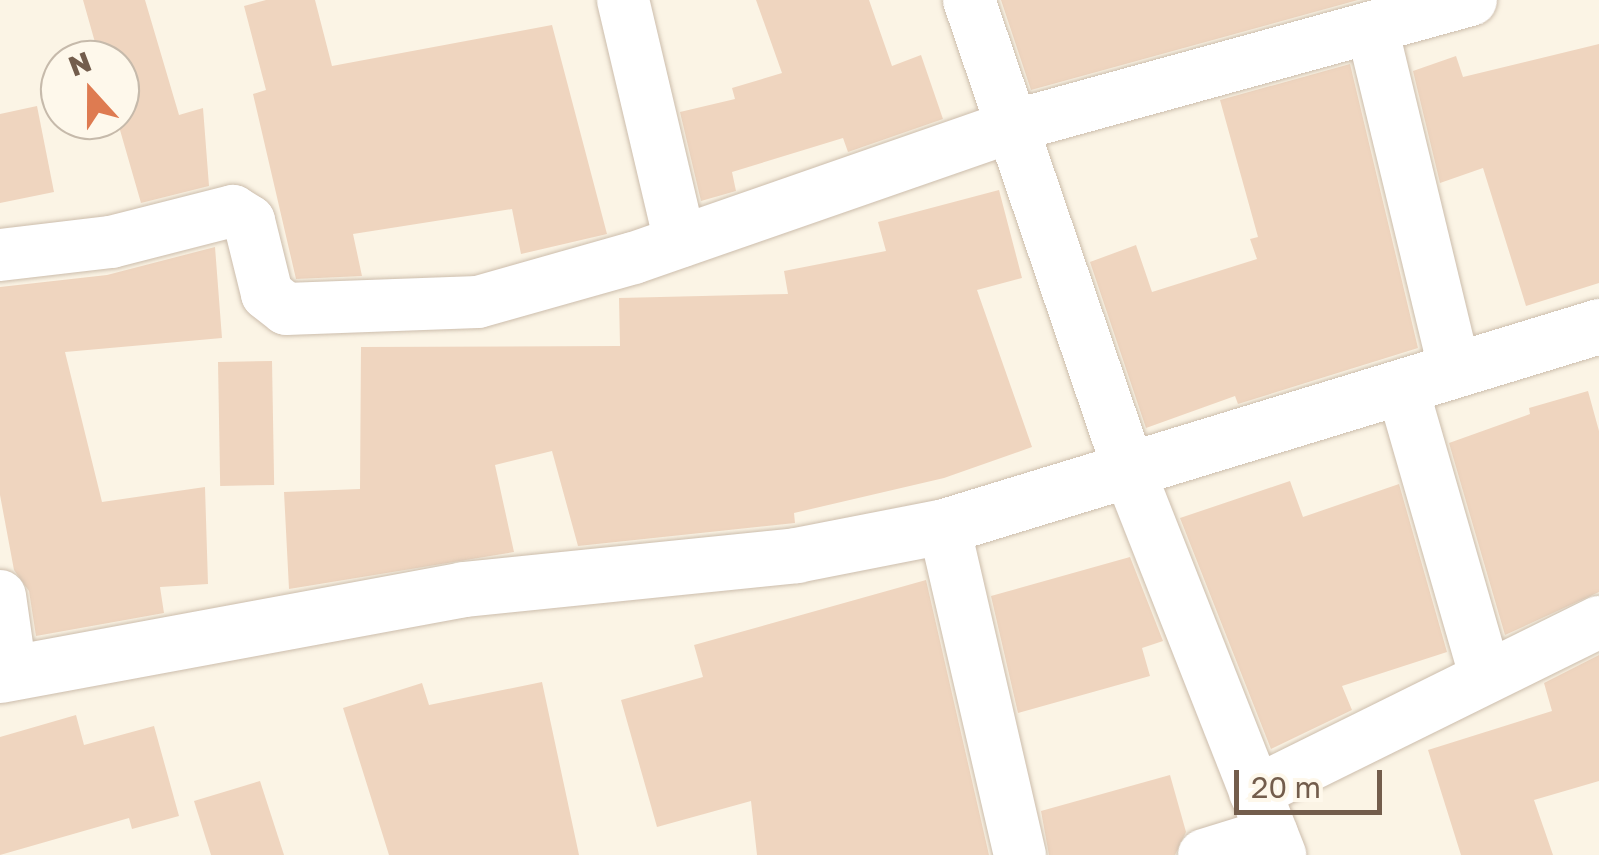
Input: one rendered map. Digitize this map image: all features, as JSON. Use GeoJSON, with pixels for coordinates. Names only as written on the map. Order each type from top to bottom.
{"type":"FeatureCollection","features":[{"type":"Feature","properties":{"kind":"street"},"geometry":{"type":"LineString","coordinates":[[623,0],[680,241]]}},
{"type":"Feature","properties":{"kind":"street"},"geometry":{"type":"LineString","coordinates":[[969,0],[1129,471],[1269,827]]}},
{"type":"Feature","properties":{"kind":"street"},"geometry":{"type":"LineString","coordinates":[[0,255],[111,242],[233,210],[248,221],[275,303],[363,311],[478,302],[680,241],[1313,21],[1372,28],[1471,0]]}},
{"type":"Feature","properties":{"kind":"street"},"geometry":{"type":"LineString","coordinates":[[1372,28],[1454,368]]}},
{"type":"Feature","properties":{"kind":"street"},"geometry":{"type":"LineString","coordinates":[[0,596],[6,674],[463,589],[796,555],[944,526],[1599,326]]}},
{"type":"Feature","properties":{"kind":"street"},"geometry":{"type":"LineString","coordinates":[[1402,387],[1485,675]]}},
{"type":"Feature","properties":{"kind":"street"},"geometry":{"type":"LineString","coordinates":[[944,526],[1020,855]]}},
{"type":"Feature","properties":{"kind":"street"},"geometry":{"type":"LineString","coordinates":[[1204,855],[1269,827],[1485,675],[1599,622]]}},
{"type":"Feature","properties":{"kind":"building"},"geometry":{"type":"Polygon","coordinates":[[[83,0],[145,0],[179,115],[203,108],[209,186],[141,203],[123,140],[140,140],[140,40],[94,40],[83,0]]]}},
{"type":"Feature","properties":{"kind":"building"},"geometry":{"type":"Polygon","coordinates":[[[266,0],[315,0],[332,66],[552,25],[607,234],[521,254],[512,209],[353,234],[362,276],[296,279],[253,94],[266,90],[244,6],[266,0]]]}},
{"type":"Feature","properties":{"kind":"building"},"geometry":{"type":"Polygon","coordinates":[[[756,0],[869,0],[892,66],[921,55],[943,119],[848,152],[843,138],[732,172],[736,191],[701,201],[680,112],[735,99],[732,88],[782,73],[756,0]]]}},
{"type":"Feature","properties":{"kind":"building"},"geometry":{"type":"Polygon","coordinates":[[[1001,0],[1358,0],[1031,90],[1001,0]]]}},
{"type":"Feature","properties":{"kind":"building"},"geometry":{"type":"Polygon","coordinates":[[[1599,44],[1599,283],[1526,306],[1483,168],[1440,183],[1413,71],[1456,56],[1463,77],[1599,44]]]}},
{"type":"Feature","properties":{"kind":"building"},"geometry":{"type":"Polygon","coordinates":[[[1350,64],[1418,348],[1238,404],[1235,396],[1146,428],[1090,262],[1136,245],[1152,292],[1257,259],[1250,239],[1258,237],[1220,100],[1350,64]]]}},
{"type":"Feature","properties":{"kind":"building"},"geometry":{"type":"Polygon","coordinates":[[[37,106],[40,140],[44,140],[54,192],[0,203],[0,114],[37,106]]]}},
{"type":"Feature","properties":{"kind":"building"},"geometry":{"type":"Polygon","coordinates":[[[999,190],[1022,278],[977,290],[1032,447],[944,478],[794,513],[795,523],[578,546],[552,451],[495,465],[514,552],[289,589],[284,492],[360,489],[361,347],[620,346],[619,298],[788,294],[784,271],[886,251],[878,222],[999,190]]]}},
{"type":"Feature","properties":{"kind":"building"},"geometry":{"type":"Polygon","coordinates":[[[215,247],[222,338],[65,352],[102,502],[205,487],[208,584],[160,587],[164,613],[36,636],[29,591],[14,570],[0,495],[0,287],[107,275],[215,247]]]}},
{"type":"Feature","properties":{"kind":"building"},"geometry":{"type":"Polygon","coordinates":[[[272,361],[274,485],[220,486],[218,362],[272,361]]]}},
{"type":"Feature","properties":{"kind":"building"},"geometry":{"type":"Polygon","coordinates":[[[1588,391],[1599,431],[1599,592],[1505,635],[1449,443],[1530,414],[1529,408],[1588,391]]]}},
{"type":"Feature","properties":{"kind":"building"},"geometry":{"type":"Polygon","coordinates":[[[1290,481],[1303,517],[1399,484],[1447,652],[1342,686],[1352,710],[1271,749],[1180,518],[1290,481]]]}},
{"type":"Feature","properties":{"kind":"building"},"geometry":{"type":"Polygon","coordinates":[[[1130,557],[1163,641],[1142,648],[1150,676],[1018,713],[991,596],[1130,557]]]}},
{"type":"Feature","properties":{"kind":"building"},"geometry":{"type":"Polygon","coordinates":[[[926,580],[989,855],[757,855],[751,801],[657,827],[621,700],[703,677],[694,645],[926,580]]]}},
{"type":"Feature","properties":{"kind":"building"},"geometry":{"type":"Polygon","coordinates":[[[1599,655],[1599,781],[1534,800],[1553,855],[1461,855],[1428,750],[1552,711],[1544,683],[1599,655]]]}},
{"type":"Feature","properties":{"kind":"building"},"geometry":{"type":"Polygon","coordinates":[[[542,682],[579,855],[389,855],[343,708],[422,683],[429,705],[542,682]]]}},
{"type":"Feature","properties":{"kind":"building"},"geometry":{"type":"Polygon","coordinates":[[[76,715],[84,745],[154,726],[179,816],[132,829],[129,818],[0,855],[0,737],[76,715]]]}},
{"type":"Feature","properties":{"kind":"building"},"geometry":{"type":"Polygon","coordinates":[[[1170,775],[1186,832],[1175,855],[1049,855],[1041,811],[1170,775]]]}},
{"type":"Feature","properties":{"kind":"building"},"geometry":{"type":"Polygon","coordinates":[[[260,781],[284,855],[211,855],[194,801],[260,781]]]}}]}
